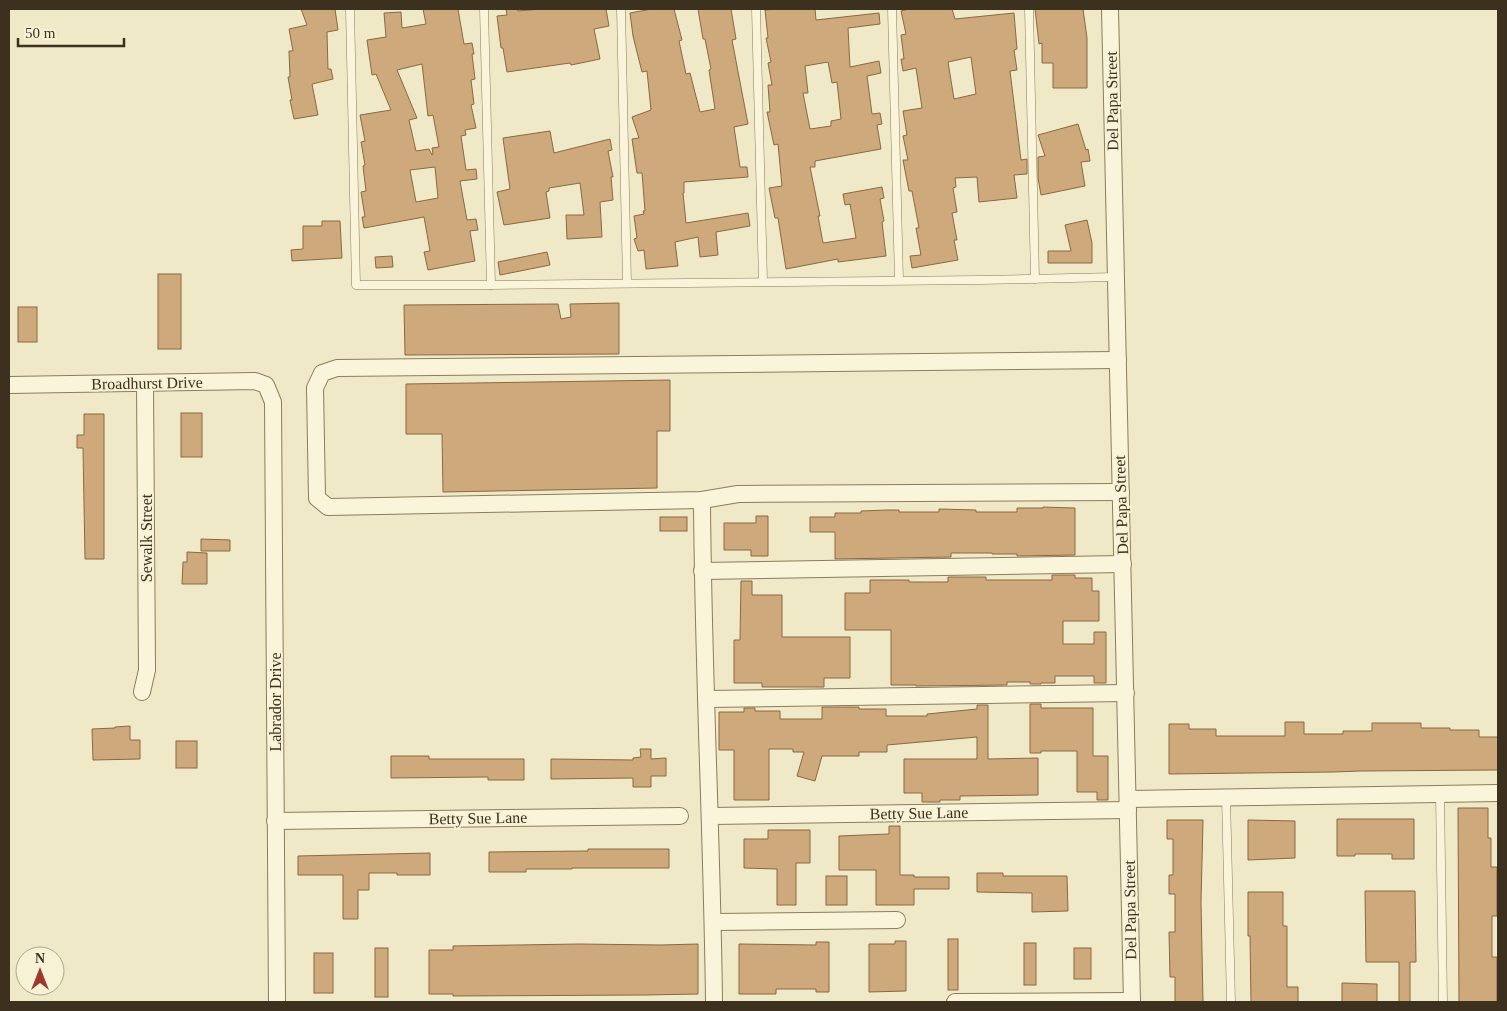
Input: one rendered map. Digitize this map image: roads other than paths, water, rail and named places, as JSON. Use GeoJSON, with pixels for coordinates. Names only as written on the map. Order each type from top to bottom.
{"type":"FeatureCollection","features":[{"type":"Feature","properties":{"kind":"street","name":"Del Papa Street"},"geometry":{"type":"LineString","coordinates":[[1110,9],[1132,1001]]}},
{"type":"Feature","properties":{"kind":"street"},"geometry":{"type":"LineString","coordinates":[[1118,360],[337,368],[322,373],[315,388],[317,498],[328,507],[702,500],[738,494],[1121,492]]}},
{"type":"Feature","properties":{"kind":"street","name":"Broadhurst Drive"},"geometry":{"type":"LineString","coordinates":[[9,386],[255,381],[266,385],[273,402]]}},
{"type":"Feature","properties":{"kind":"street","name":"Sewalk Street"},"geometry":{"type":"LineString","coordinates":[[142,692],[147,670],[145,383]]}},
{"type":"Feature","properties":{"kind":"street","name":"Labrador Drive"},"geometry":{"type":"LineString","coordinates":[[273,402],[277,1002]]}},
{"type":"Feature","properties":{"kind":"street"},"geometry":{"type":"LineString","coordinates":[[702,500],[702,571],[711,816],[714,1002]]}},
{"type":"Feature","properties":{"kind":"street"},"geometry":{"type":"LineString","coordinates":[[702,571],[1123,564]]}},
{"type":"Feature","properties":{"kind":"street"},"geometry":{"type":"LineString","coordinates":[[706,699],[1126,693]]}},
{"type":"Feature","properties":{"kind":"street","name":"Betty Sue Lane"},"geometry":{"type":"LineString","coordinates":[[711,816],[1128,804],[1226,797],[1498,793]]}},
{"type":"Feature","properties":{"kind":"street","name":"Betty Sue Lane"},"geometry":{"type":"LineString","coordinates":[[275,820],[680,816]]}},
{"type":"Feature","properties":{"kind":"street"},"geometry":{"type":"LineString","coordinates":[[713,922],[897,920]]}},
{"type":"Feature","properties":{"kind":"street"},"geometry":{"type":"LineString","coordinates":[[955,1002],[1132,1001]]}},
{"type":"Feature","properties":{"kind":"lane"},"geometry":{"type":"LineString","coordinates":[[350,9],[356,285],[1116,277]]}},
{"type":"Feature","properties":{"kind":"lane"},"geometry":{"type":"LineString","coordinates":[[484,9],[491,285]]}},
{"type":"Feature","properties":{"kind":"lane"},"geometry":{"type":"LineString","coordinates":[[621,9],[626,283]]}},
{"type":"Feature","properties":{"kind":"lane"},"geometry":{"type":"LineString","coordinates":[[756,9],[763,281]]}},
{"type":"Feature","properties":{"kind":"lane"},"geometry":{"type":"LineString","coordinates":[[892,9],[899,280]]}},
{"type":"Feature","properties":{"kind":"lane"},"geometry":{"type":"LineString","coordinates":[[1029,9],[1035,279]]}},
{"type":"Feature","properties":{"kind":"lane"},"geometry":{"type":"LineString","coordinates":[[1440,795],[1443,1002]]}},
{"type":"Feature","properties":{"kind":"lane"},"geometry":{"type":"LineString","coordinates":[[1226,797],[1231,1002]]}}]}
